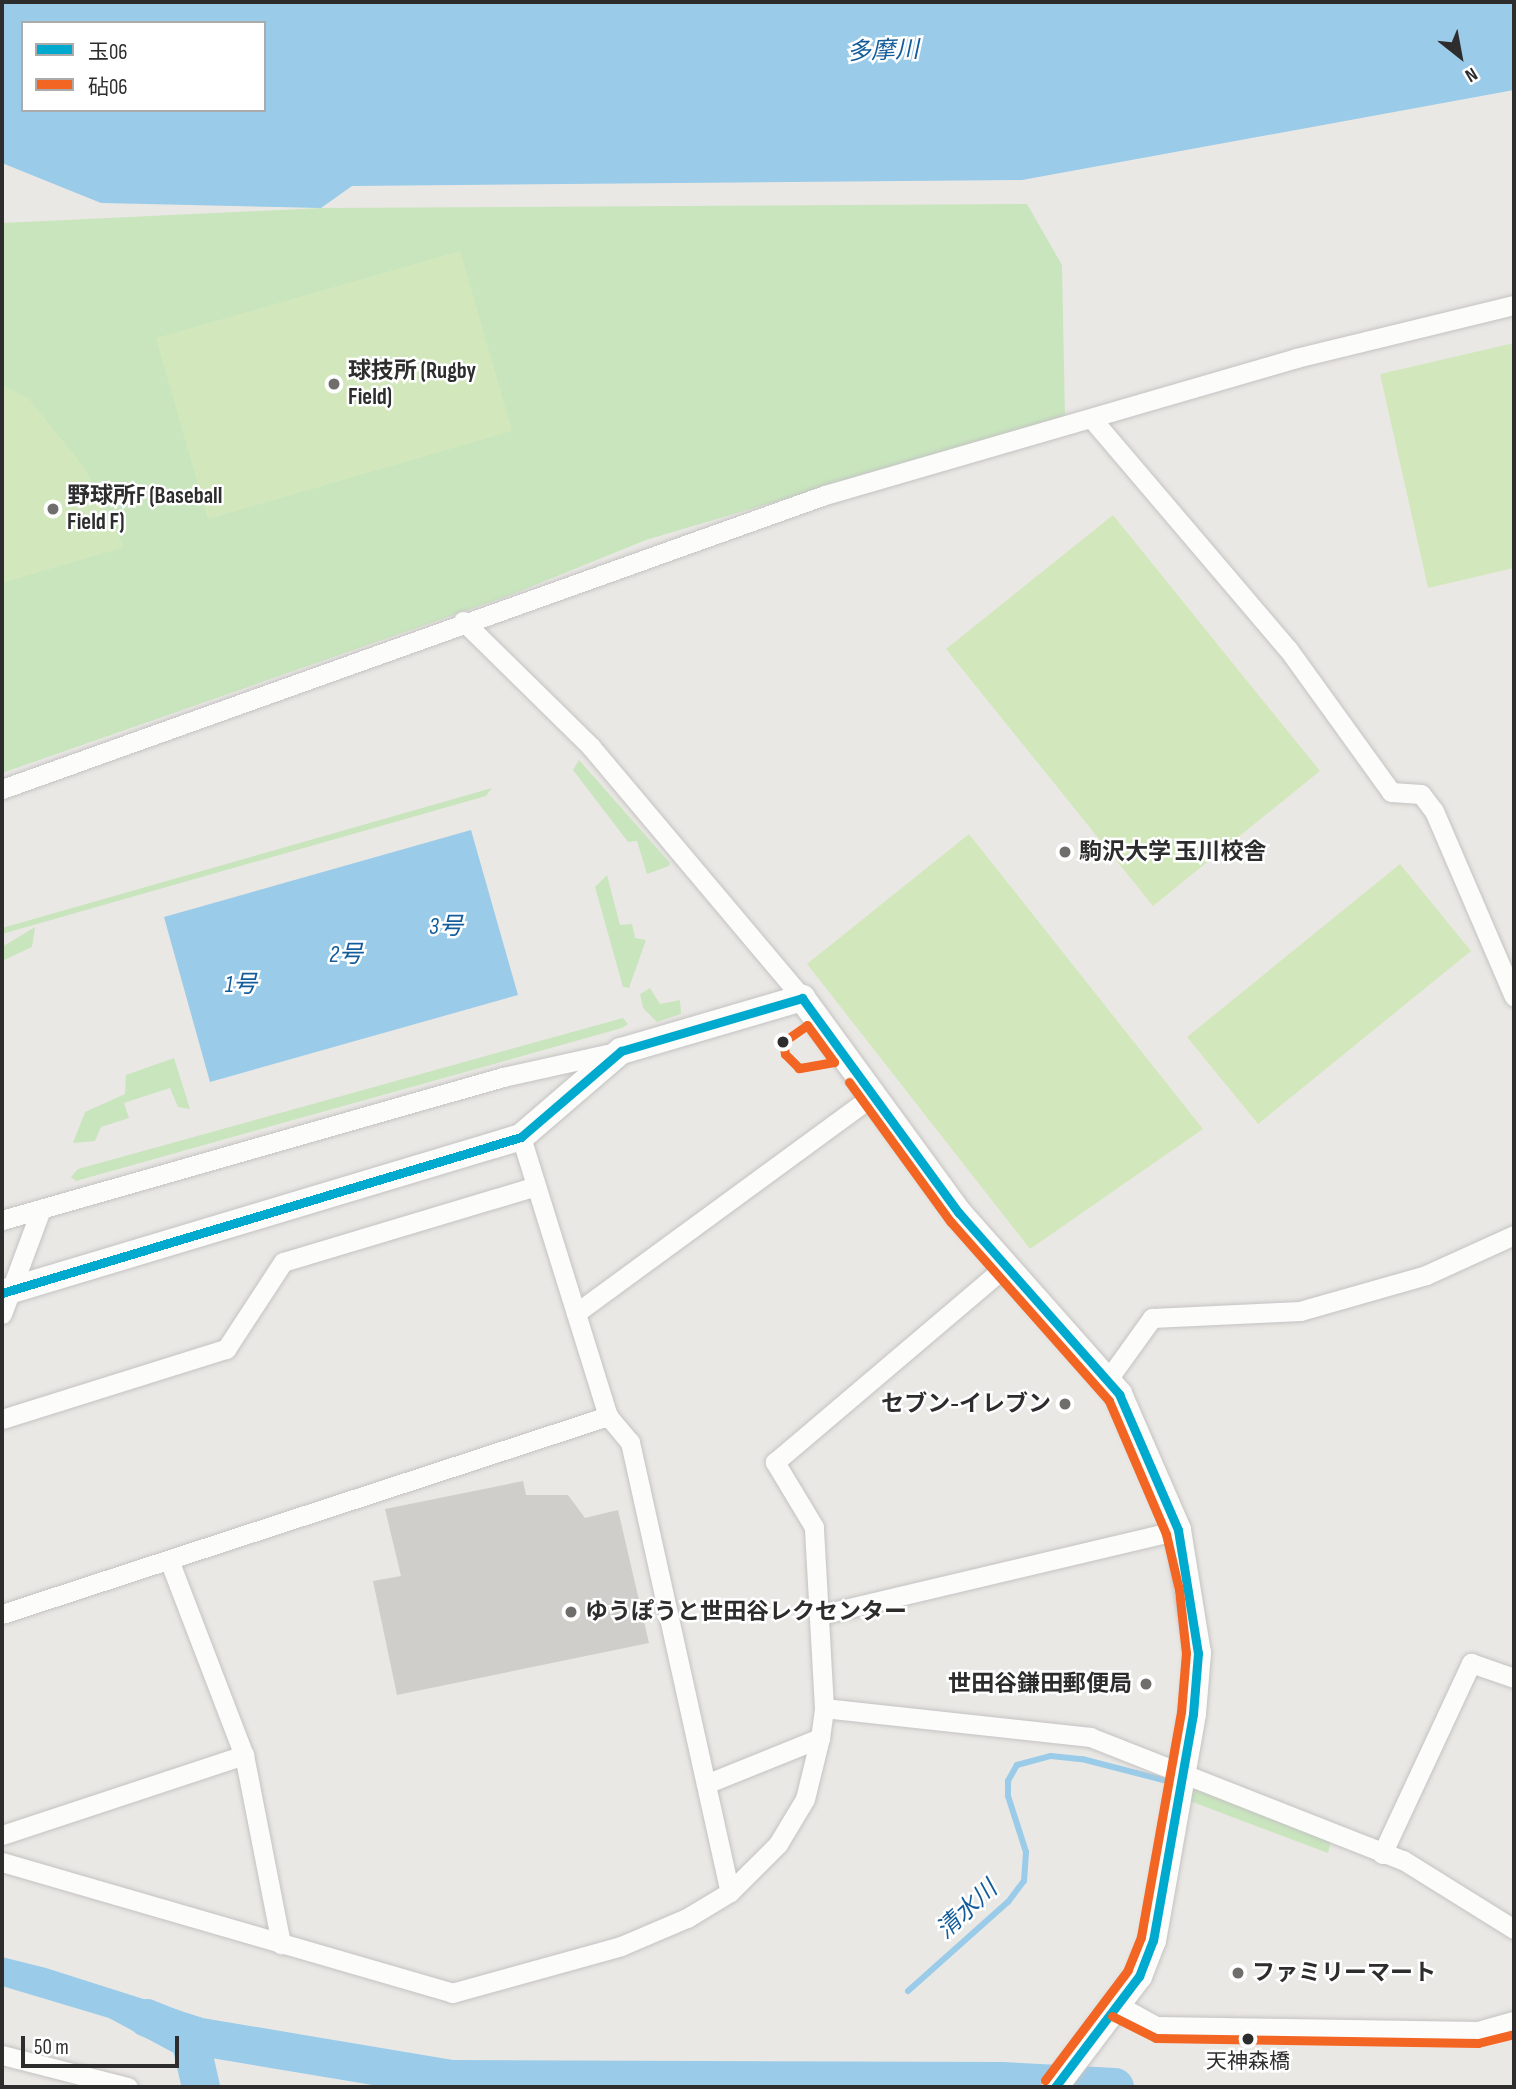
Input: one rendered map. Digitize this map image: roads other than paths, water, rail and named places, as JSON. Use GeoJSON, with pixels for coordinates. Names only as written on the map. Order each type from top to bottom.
{"type":"FeatureCollection","features":[{"type":"Feature","properties":{"kind":"street"},"geometry":{"type":"LineString","coordinates":[[2,789],[463,621],[825,495],[1296,358],[1514,305]]}},
{"type":"Feature","properties":{"kind":"street"},"geometry":{"type":"LineString","coordinates":[[1092,419],[1288,649],[1391,792],[1422,794],[1434,811],[1514,997]]}},
{"type":"Feature","properties":{"kind":"street"},"geometry":{"type":"LineString","coordinates":[[463,621],[591,747],[802,998],[872,1096],[1004,1268],[1119,1394],[1178,1530],[1198,1653],[1182,1773],[1153,1940],[1139,1976],[1118,2006],[1094,2029],[1055,2087]]}},
{"type":"Feature","properties":{"kind":"street"},"geometry":{"type":"LineString","coordinates":[[2,1220],[503,1077],[621,1051],[802,998]]}},
{"type":"Feature","properties":{"kind":"street"},"geometry":{"type":"LineString","coordinates":[[4,1300],[521,1136],[621,1051]]}},
{"type":"Feature","properties":{"kind":"street"},"geometry":{"type":"LineString","coordinates":[[576,1313],[872,1096]]}},
{"type":"Feature","properties":{"kind":"street"},"geometry":{"type":"LineString","coordinates":[[521,1136],[608,1416],[630,1442],[730,1892]]}},
{"type":"Feature","properties":{"kind":"street"},"geometry":{"type":"LineString","coordinates":[[2,1419],[226,1349],[283,1262],[536,1186]]}},
{"type":"Feature","properties":{"kind":"street"},"geometry":{"type":"LineString","coordinates":[[4,1300],[41,1209]]}},
{"type":"Feature","properties":{"kind":"street"},"geometry":{"type":"LineString","coordinates":[[1106,1382],[1152,1318],[1300,1311],[1426,1275],[1514,1235]]}},
{"type":"Feature","properties":{"kind":"street"},"geometry":{"type":"LineString","coordinates":[[2,1863],[452,1993],[621,1946],[687,1918],[730,1892],[757,1869],[805,1799],[820,1738],[824,1708],[814,1527],[775,1462],[1004,1268]]}},
{"type":"Feature","properties":{"kind":"street"},"geometry":{"type":"LineString","coordinates":[[2,1614],[608,1416]]}},
{"type":"Feature","properties":{"kind":"street"},"geometry":{"type":"LineString","coordinates":[[818,1615],[1178,1530]]}},
{"type":"Feature","properties":{"kind":"street"},"geometry":{"type":"LineString","coordinates":[[169,1560],[244,1755],[281,1944]]}},
{"type":"Feature","properties":{"kind":"street"},"geometry":{"type":"LineString","coordinates":[[1382,1854],[1471,1663],[1514,1678]]}},
{"type":"Feature","properties":{"kind":"street"},"geometry":{"type":"LineString","coordinates":[[824,1708],[1090,1737],[1403,1860],[1514,1929]]}},
{"type":"Feature","properties":{"kind":"street"},"geometry":{"type":"LineString","coordinates":[[706,1784],[820,1738]]}},
{"type":"Feature","properties":{"kind":"street"},"geometry":{"type":"LineString","coordinates":[[2,1835],[244,1755]]}},
{"type":"Feature","properties":{"kind":"street"},"geometry":{"type":"LineString","coordinates":[[1118,2006],[1156,2026],[1478,2031],[1514,2021]]}},
{"type":"Feature","properties":{"kind":"street"},"geometry":{"type":"LineString","coordinates":[[2,2055],[128,2087]]}},
{"type":"Feature","properties":{"kind":"water","name":"多摩川"},"geometry":{"type":"Polygon","coordinates":[[[2,2],[1514,2],[1514,90],[1022,180],[352,186],[321,208],[101,203],[2,163],[2,2]]]}},
{"type":"Feature","properties":{"kind":"water"},"geometry":{"type":"Polygon","coordinates":[[[471,830],[518,995],[210,1082],[164,917],[471,830]]]}},
{"type":"Feature","properties":{"kind":"water"},"geometry":{"type":"Polygon","coordinates":[[[2,1957],[46,1968],[203,2018],[185,2059],[109,2018],[2,1986],[2,1957]]]}},
{"type":"Feature","properties":{"kind":"waterway","name":"清水川"},"geometry":{"type":"LineString","coordinates":[[908,1991],[1008,1902],[1024,1881],[1026,1852],[1008,1796],[1008,1781],[1017,1765],[1051,1756],[1082,1759],[1175,1783]]}},
{"type":"Feature","properties":{"kind":"waterway"},"geometry":{"type":"LineString","coordinates":[[147,2018],[189,2035],[451,2079],[1002,2081],[1115,2087]]}},
{"type":"Feature","properties":{"kind":"waterway"},"geometry":{"type":"LineString","coordinates":[[189,2035],[201,2087]]}},
{"type":"Feature","properties":{"kind":"place","name":"球技所 (Rugby Field)"},"geometry":{"type":"Point","coordinates":[334,384]}},
{"type":"Feature","properties":{"kind":"place","name":"野球所F (Baseball Field F)"},"geometry":{"type":"Point","coordinates":[53,509]}},
{"type":"Feature","properties":{"kind":"place","name":"駒沢大学 玉川校舎"},"geometry":{"type":"Point","coordinates":[1065,852]}},
{"type":"Feature","properties":{"kind":"place","name":"セブン-イレブン"},"geometry":{"type":"Point","coordinates":[1065,1404]}},
{"type":"Feature","properties":{"kind":"place","name":"ゆうぽうと世田谷レクセンター"},"geometry":{"type":"Point","coordinates":[571,1612]}},
{"type":"Feature","properties":{"kind":"place","name":"世田谷鎌田郵便局"},"geometry":{"type":"Point","coordinates":[1146,1684]}},
{"type":"Feature","properties":{"kind":"place","name":"ファミリーマート"},"geometry":{"type":"Point","coordinates":[1238,1973]}},
{"type":"Feature","properties":{"kind":"place","name":"天神森橋"},"geometry":{"type":"Point","coordinates":[1248,2039]}},
{"type":"Feature","properties":{"kind":"water label","name":"3号"},"geometry":{"type":"Point","coordinates":[446,927]}},
{"type":"Feature","properties":{"kind":"water label","name":"2号"},"geometry":{"type":"Point","coordinates":[346,955]}},
{"type":"Feature","properties":{"kind":"water label","name":"1号"},"geometry":{"type":"Point","coordinates":[241,985]}}]}
